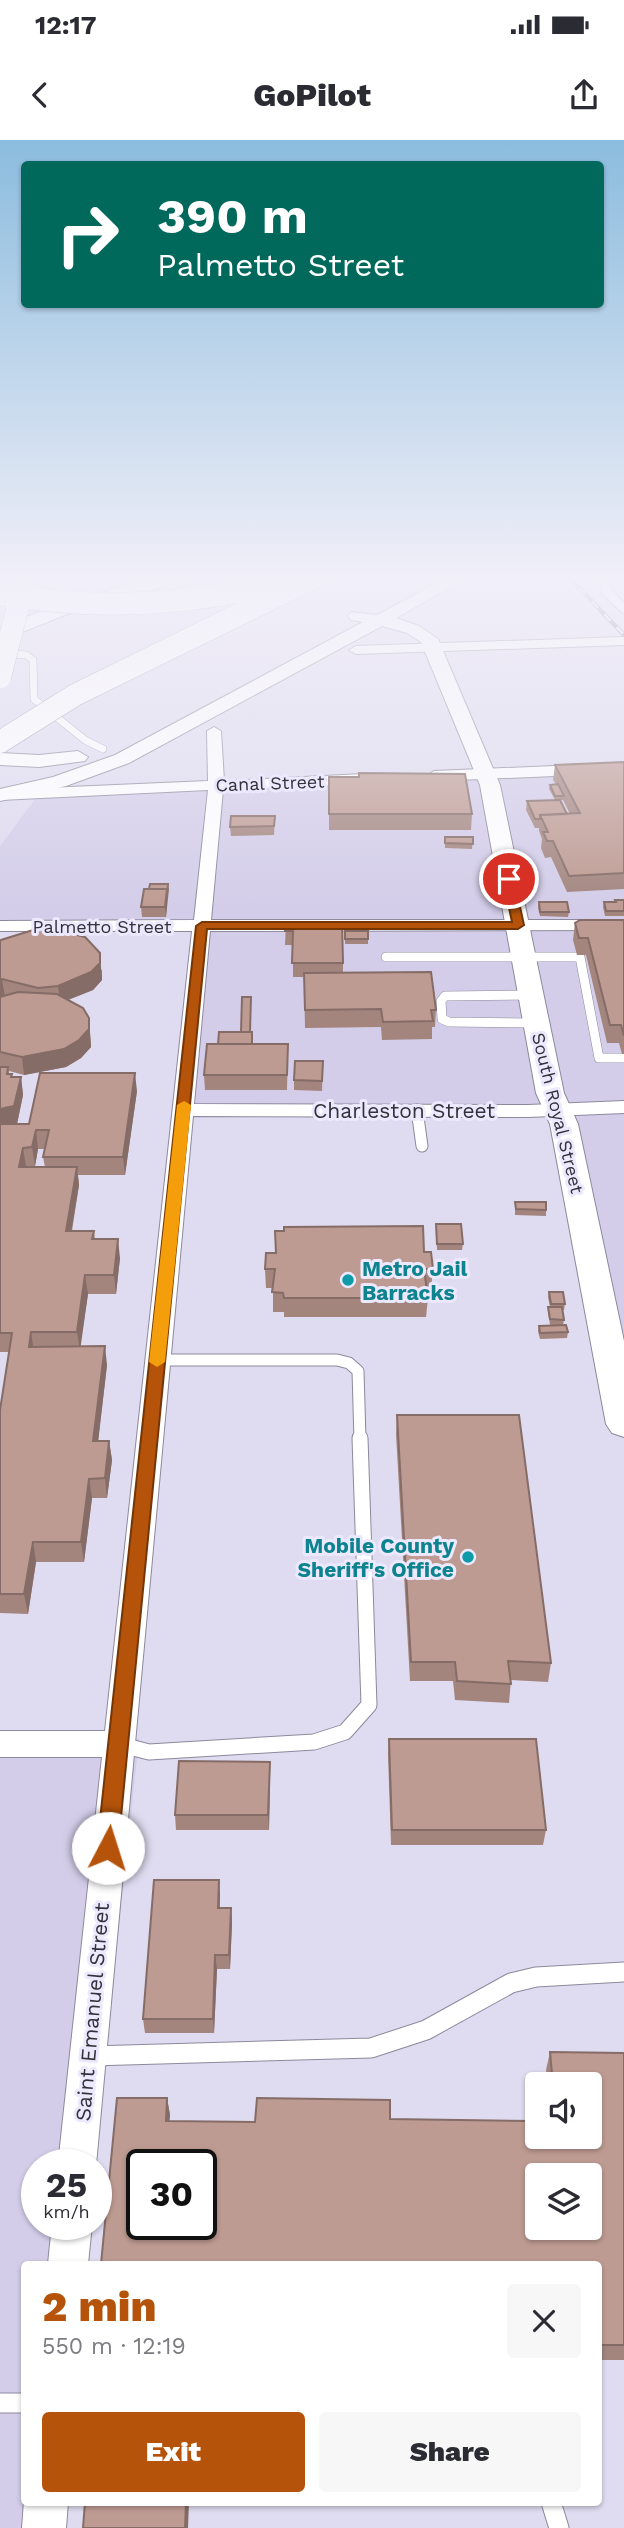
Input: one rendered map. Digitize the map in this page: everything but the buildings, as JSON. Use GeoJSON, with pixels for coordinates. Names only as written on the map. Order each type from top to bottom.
{"type":"FeatureCollection","features":[{"type":"Feature","properties":{"kind":"highway"},"geometry":{"type":"LineString","coordinates":[[0,742],[91,686]]}},
{"type":"Feature","properties":{"kind":"street"},"geometry":{"type":"LineString","coordinates":[[0,776],[103,749],[222,686]]}},
{"type":"Feature","properties":{"kind":"street"},"geometry":{"type":"LineString","coordinates":[[0,795],[59,782],[122,759],[268,686]]}},
{"type":"Feature","properties":{"kind":"street","name":"South Royal Street"},"geometry":{"type":"LineString","coordinates":[[450,686],[486,774],[525,957],[550,1093],[564,1124],[624,1424]]}},
{"type":"Feature","properties":{"kind":"street","name":"Saint Emanuel Street"},"geometry":{"type":"LineString","coordinates":[[78,2149],[216,785],[214,732]]}},
{"type":"Feature","properties":{"kind":"street"},"geometry":{"type":"LineString","coordinates":[[0,759],[39,761],[78,757]]}},
{"type":"Feature","properties":{"kind":"street"},"geometry":{"type":"LineString","coordinates":[[424,776],[624,768]]}},
{"type":"Feature","properties":{"kind":"street","name":"Canal Street"},"geometry":{"type":"LineString","coordinates":[[0,795],[382,778]]}},
{"type":"Feature","properties":{"kind":"street","name":"Palmetto Street"},"geometry":{"type":"LineString","coordinates":[[0,926],[624,925]]}},
{"type":"Feature","properties":{"kind":"street","name":"Charleston Street"},"geometry":{"type":"LineString","coordinates":[[184,1110],[624,1107]]}},
{"type":"Feature","properties":{"kind":"street"},"geometry":{"type":"LineString","coordinates":[[0,1744],[118,1744]]}},
{"type":"Feature","properties":{"kind":"street"},"geometry":{"type":"LineString","coordinates":[[68,2261],[70,2240]]}},
{"type":"Feature","properties":{"kind":"street"},"geometry":{"type":"LineString","coordinates":[[44,2528],[47,2506]]}},
{"type":"Feature","properties":{"kind":"lane"},"geometry":{"type":"LineString","coordinates":[[34,686],[34,699],[38,705],[85,740],[103,749]]}},
{"type":"Feature","properties":{"kind":"lane"},"geometry":{"type":"LineString","coordinates":[[386,957],[580,957],[599,1058],[624,1058]]}},
{"type":"Feature","properties":{"kind":"lane"},"geometry":{"type":"LineString","coordinates":[[445,996],[534,1009],[449,1022],[443,1019],[441,1001],[445,996]]}},
{"type":"Feature","properties":{"kind":"lane"},"geometry":{"type":"LineString","coordinates":[[417,1110],[422,1146]]}},
{"type":"Feature","properties":{"kind":"lane"},"geometry":{"type":"LineString","coordinates":[[118,1744],[149,1752],[314,1742],[345,1732],[369,1705],[358,1371],[349,1363],[337,1360],[158,1360]]}},
{"type":"Feature","properties":{"kind":"lane"},"geometry":{"type":"LineString","coordinates":[[87,2056],[370,2048],[426,2030],[511,1983],[536,1977],[624,1972]]}},
{"type":"Feature","properties":{"kind":"lane"},"geometry":{"type":"LineString","coordinates":[[0,2403],[21,2403]]}},
{"type":"Feature","properties":{"kind":"lane"},"geometry":{"type":"LineString","coordinates":[[552,2506],[559,2528]]}},
{"type":"Feature","properties":{"kind":"shaded area"},"geometry":{"type":"Polygon","coordinates":[[[624,768],[624,1423],[557,1108],[184,1110],[201,926],[0,926],[0,846],[38,795],[624,768]]]}},
{"type":"Feature","properties":{"kind":"shaded area"},"geometry":{"type":"Polygon","coordinates":[[[0,1739],[139,1739],[96,2149],[21,2149],[21,2240],[85,2240],[83,2261],[21,2261],[21,2506],[29,2506],[55,2528],[0,2528],[0,1739]]]}},
{"type":"Feature","properties":{"kind":"slow traffic"},"geometry":{"type":"LineString","coordinates":[[157,1362],[184,1105]]}},
{"type":"Feature","properties":{"kind":"place","name":"Metro Jail Barracks"},"geometry":{"type":"Point","coordinates":[348,1280]}},
{"type":"Feature","properties":{"kind":"place","name":"Mobile County Sheriff's Office"},"geometry":{"type":"Point","coordinates":[468,1557]}},
{"type":"Feature","properties":{"kind":"route"},"geometry":{"type":"LineString","coordinates":[[108,1848],[202,926],[518,925],[509,879]]}}]}
